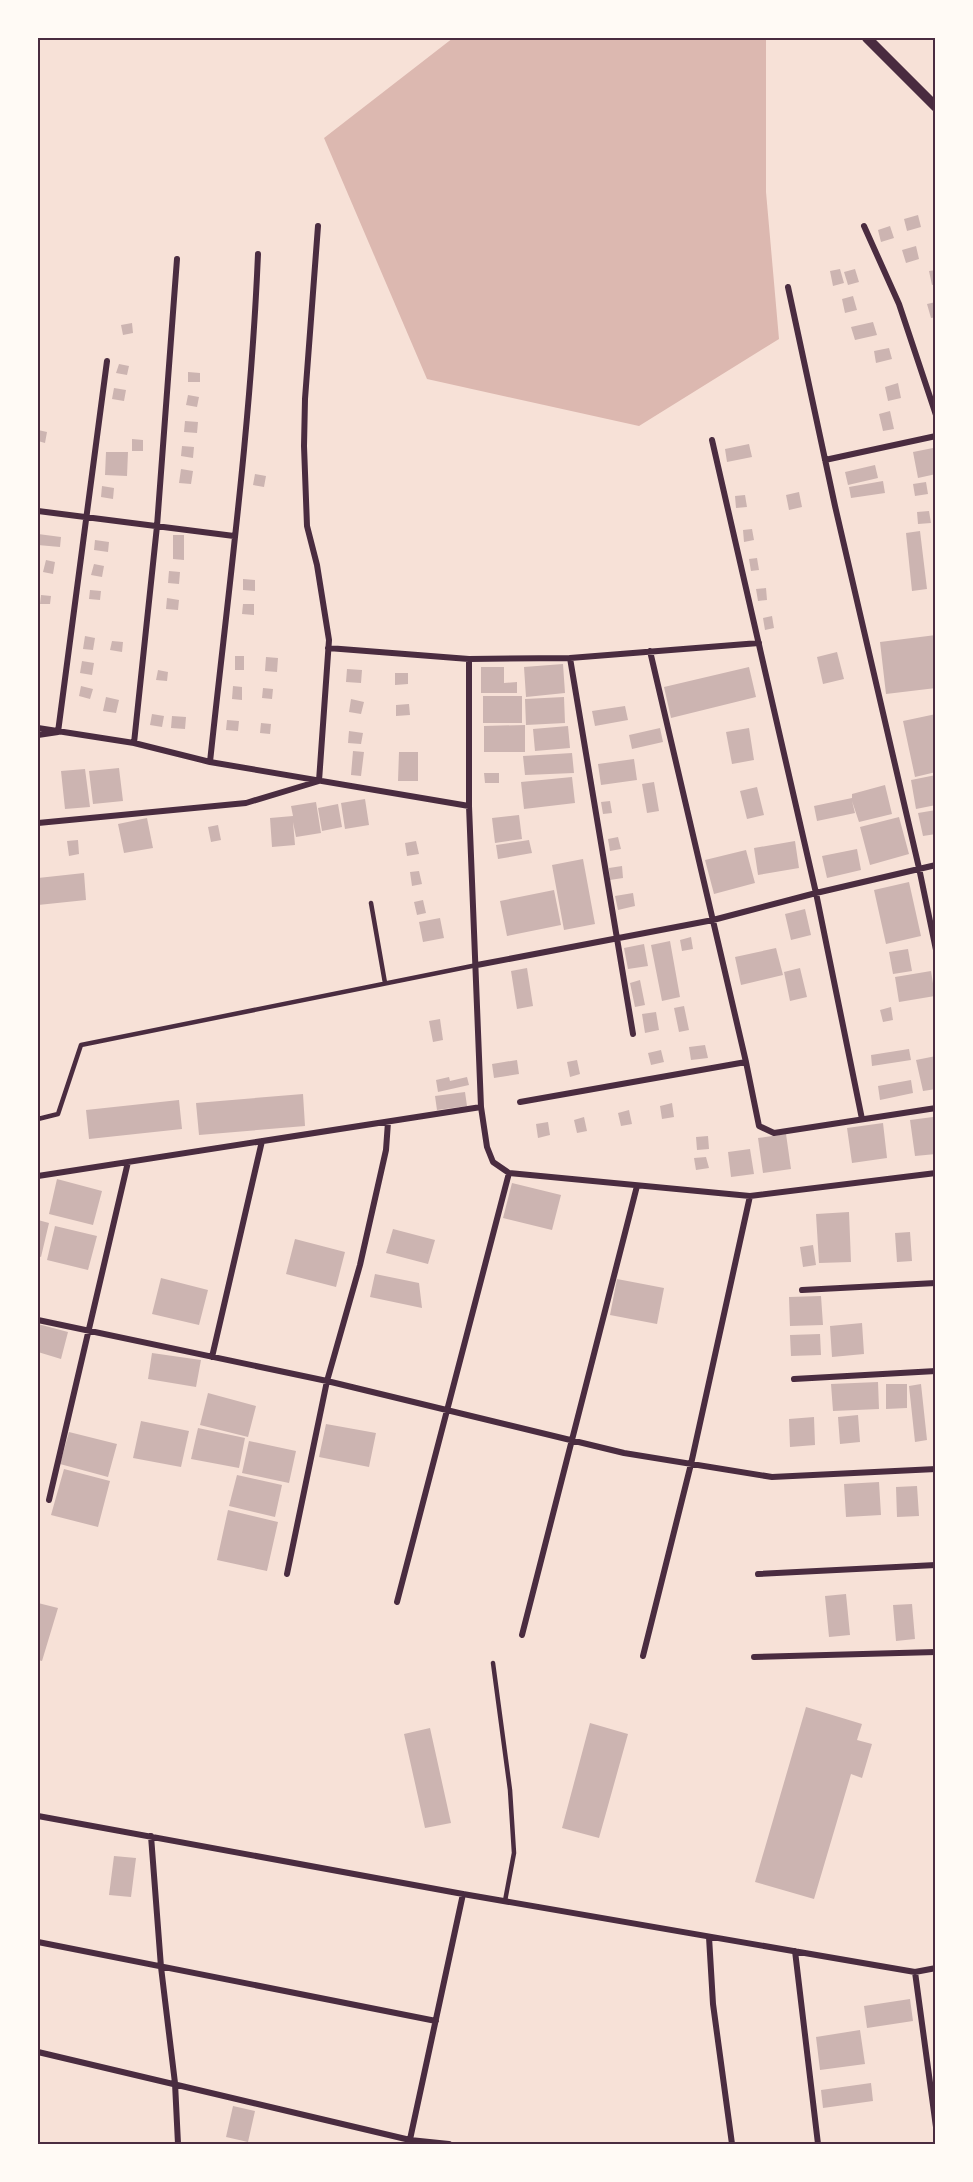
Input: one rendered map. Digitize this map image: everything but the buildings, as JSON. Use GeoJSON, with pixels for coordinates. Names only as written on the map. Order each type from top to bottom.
{"type":"FeatureCollection","features":[{"type":"Feature","properties":{"kind":"street"},"geometry":{"type":"LineString","coordinates":[[867,38],[936,106]]}},
{"type":"Feature","properties":{"kind":"street"},"geometry":{"type":"LineString","coordinates":[[318,226],[304,399],[304,446],[307,526],[326,610],[328,648],[319,781]]}},
{"type":"Feature","properties":{"kind":"street"},"geometry":{"type":"LineString","coordinates":[[864,226],[899,304],[936,416]]}},
{"type":"Feature","properties":{"kind":"street"},"geometry":{"type":"LineString","coordinates":[[210,762],[255,328],[258,254]]}},
{"type":"Feature","properties":{"kind":"street"},"geometry":{"type":"LineString","coordinates":[[135,743],[157,526],[177,259]]}},
{"type":"Feature","properties":{"kind":"street"},"geometry":{"type":"LineString","coordinates":[[788,287],[936,950]]}},
{"type":"Feature","properties":{"kind":"street"},"geometry":{"type":"LineString","coordinates":[[58,732],[107,361]]}},
{"type":"Feature","properties":{"kind":"street"},"geometry":{"type":"LineString","coordinates":[[825,460],[936,436]]}},
{"type":"Feature","properties":{"kind":"street"},"geometry":{"type":"LineString","coordinates":[[712,440],[816,893],[862,1119]]}},
{"type":"Feature","properties":{"kind":"street"},"geometry":{"type":"LineString","coordinates":[[38,511],[234,536]]}},
{"type":"Feature","properties":{"kind":"street"},"geometry":{"type":"LineString","coordinates":[[328,648],[469,659],[570,658],[759,643]]}},
{"type":"Feature","properties":{"kind":"street"},"geometry":{"type":"LineString","coordinates":[[651,651],[759,1126],[774,1133],[936,1108]]}},
{"type":"Feature","properties":{"kind":"street"},"geometry":{"type":"LineString","coordinates":[[570,658],[633,1034]]}},
{"type":"Feature","properties":{"kind":"street"},"geometry":{"type":"LineString","coordinates":[[469,659],[470,806],[481,1107],[487,1147],[493,1162],[509,1173],[750,1196],[936,1173]]}},
{"type":"Feature","properties":{"kind":"street"},"geometry":{"type":"LineString","coordinates":[[38,728],[135,743],[210,762],[470,806]]}},
{"type":"Feature","properties":{"kind":"street"},"geometry":{"type":"LineString","coordinates":[[38,735],[58,732]]}},
{"type":"Feature","properties":{"kind":"street"},"geometry":{"type":"LineString","coordinates":[[38,823],[246,803],[319,781]]}},
{"type":"Feature","properties":{"kind":"street"},"geometry":{"type":"LineString","coordinates":[[477,965],[713,920],[936,865]]}},
{"type":"Feature","properties":{"kind":"street"},"geometry":{"type":"LineString","coordinates":[[520,1102],[746,1062]]}},
{"type":"Feature","properties":{"kind":"street"},"geometry":{"type":"LineString","coordinates":[[38,1176],[481,1107]]}},
{"type":"Feature","properties":{"kind":"street"},"geometry":{"type":"LineString","coordinates":[[287,1574],[327,1381],[360,1265],[386,1150],[388,1122]]}},
{"type":"Feature","properties":{"kind":"street"},"geometry":{"type":"LineString","coordinates":[[212,1357],[262,1141]]}},
{"type":"Feature","properties":{"kind":"street"},"geometry":{"type":"LineString","coordinates":[[49,1500],[128,1162]]}},
{"type":"Feature","properties":{"kind":"street"},"geometry":{"type":"LineString","coordinates":[[397,1602],[509,1173]]}},
{"type":"Feature","properties":{"kind":"street"},"geometry":{"type":"LineString","coordinates":[[522,1635],[637,1186]]}},
{"type":"Feature","properties":{"kind":"street"},"geometry":{"type":"LineString","coordinates":[[643,1656],[691,1464],[750,1196]]}},
{"type":"Feature","properties":{"kind":"street"},"geometry":{"type":"LineString","coordinates":[[802,1290],[936,1283]]}},
{"type":"Feature","properties":{"kind":"street"},"geometry":{"type":"LineString","coordinates":[[38,1320],[327,1381],[624,1453],[772,1477],[936,1469]]}},
{"type":"Feature","properties":{"kind":"street"},"geometry":{"type":"LineString","coordinates":[[794,1379],[936,1371]]}},
{"type":"Feature","properties":{"kind":"street"},"geometry":{"type":"LineString","coordinates":[[758,1574],[936,1565]]}},
{"type":"Feature","properties":{"kind":"street"},"geometry":{"type":"LineString","coordinates":[[753,1657],[936,1652]]}},
{"type":"Feature","properties":{"kind":"street"},"geometry":{"type":"LineString","coordinates":[[38,1816],[463,1894],[915,1972],[936,1968]]}},
{"type":"Feature","properties":{"kind":"street"},"geometry":{"type":"LineString","coordinates":[[151,1836],[161,1967],[175,2083],[178,2145]]}},
{"type":"Feature","properties":{"kind":"street"},"geometry":{"type":"LineString","coordinates":[[410,2142],[463,1894]]}},
{"type":"Feature","properties":{"kind":"street"},"geometry":{"type":"LineString","coordinates":[[709,1936],[713,2004],[732,2145]]}},
{"type":"Feature","properties":{"kind":"street"},"geometry":{"type":"LineString","coordinates":[[38,1942],[436,2021]]}},
{"type":"Feature","properties":{"kind":"street"},"geometry":{"type":"LineString","coordinates":[[795,1951],[818,2145]]}},
{"type":"Feature","properties":{"kind":"street"},"geometry":{"type":"LineString","coordinates":[[915,1972],[936,2127]]}},
{"type":"Feature","properties":{"kind":"street"},"geometry":{"type":"LineString","coordinates":[[38,2052],[175,2083],[410,2142],[449,2145]]}},
{"type":"Feature","properties":{"kind":"lane"},"geometry":{"type":"LineString","coordinates":[[372,903],[386,983]]}},
{"type":"Feature","properties":{"kind":"lane"},"geometry":{"type":"LineString","coordinates":[[38,1119],[58,1114],[81,1045],[477,965]]}},
{"type":"Feature","properties":{"kind":"lane"},"geometry":{"type":"LineString","coordinates":[[493,1663],[510,1790],[514,1853],[505,1901]]}},
{"type":"Feature","properties":{"kind":"shaded area"},"geometry":{"type":"Polygon","coordinates":[[[453,38],[766,38],[766,192],[779,339],[639,426],[427,379],[324,138],[453,38]]]}}]}
